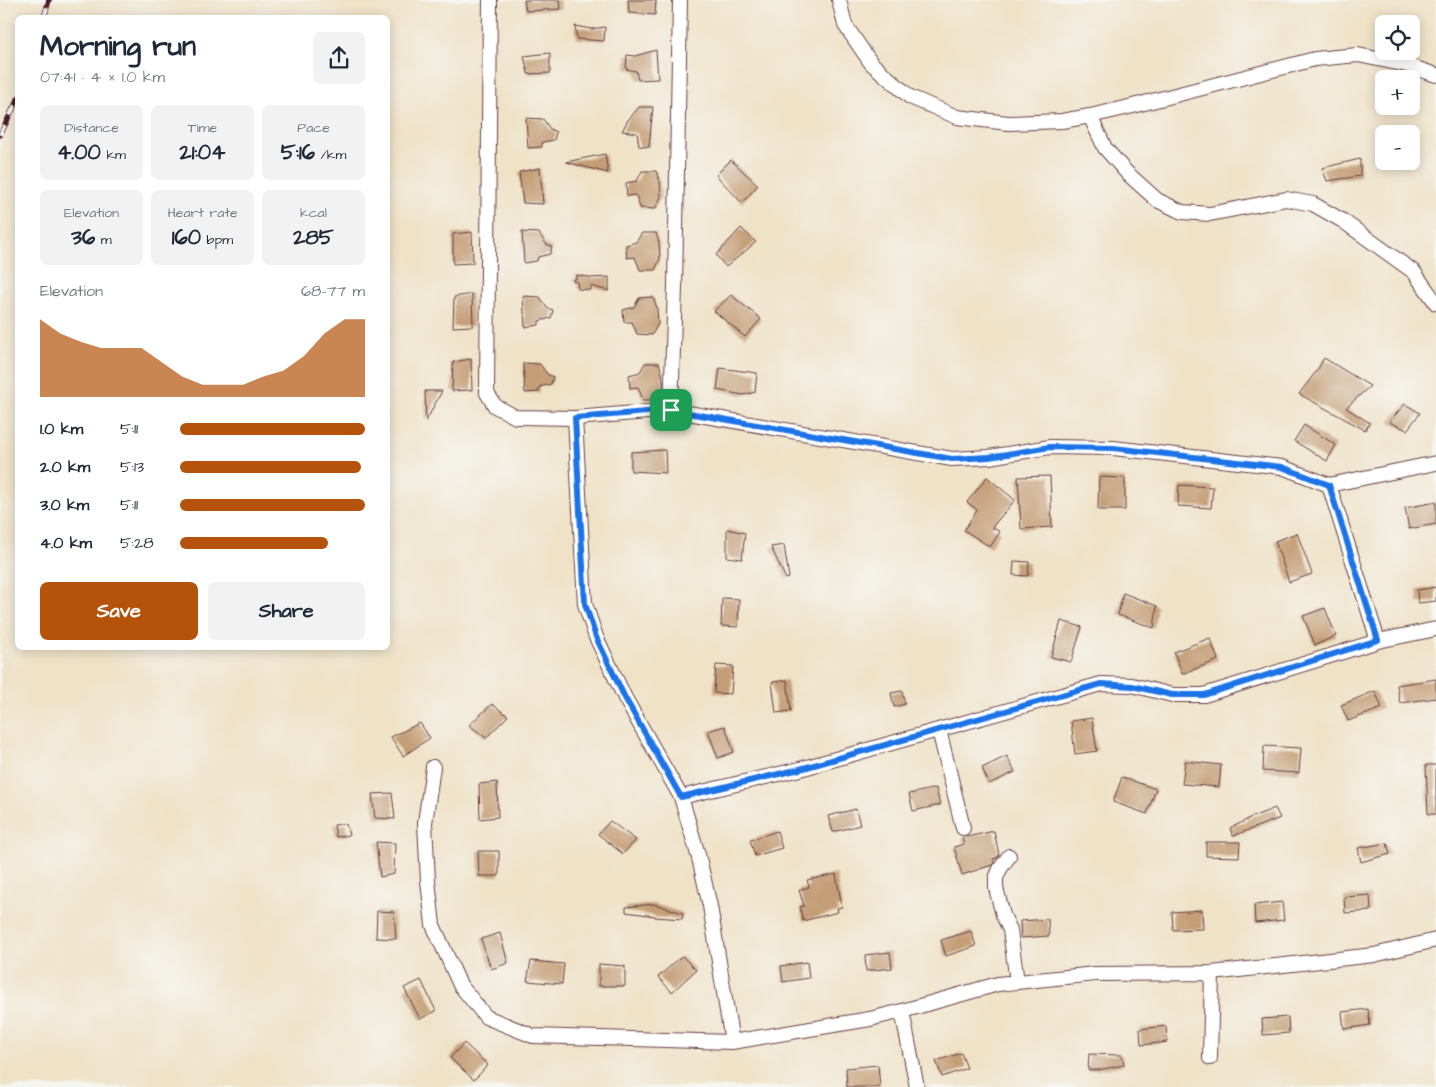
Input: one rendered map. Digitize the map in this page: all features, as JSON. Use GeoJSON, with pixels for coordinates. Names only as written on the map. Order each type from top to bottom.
{"type":"FeatureCollection","features":[{"type":"Feature","properties":{"kind":"street"},"geometry":{"type":"LineString","coordinates":[[490,0],[487,393],[495,406],[516,417],[575,418],[671,410],[952,459],[989,457],[1050,447],[1113,448],[1282,467],[1329,485],[1436,464]]}},
{"type":"Feature","properties":{"kind":"street"},"geometry":{"type":"LineString","coordinates":[[671,410],[680,0]]}},
{"type":"Feature","properties":{"kind":"street"},"geometry":{"type":"LineString","coordinates":[[838,0],[845,25],[871,63],[910,97],[957,117],[1008,123],[1062,121],[1090,116],[1315,59],[1358,55],[1407,65],[1436,75]]}},
{"type":"Feature","properties":{"kind":"street"},"geometry":{"type":"LineString","coordinates":[[1090,116],[1105,148],[1127,173],[1156,200],[1182,212],[1210,214],[1286,199],[1314,204],[1343,221],[1414,272],[1436,303]]}},
{"type":"Feature","properties":{"kind":"street"},"geometry":{"type":"LineString","coordinates":[[575,418],[585,604],[596,637],[625,698],[681,797],[699,858],[710,906],[732,1042]]}},
{"type":"Feature","properties":{"kind":"street"},"geometry":{"type":"LineString","coordinates":[[1329,485],[1378,640]]}},
{"type":"Feature","properties":{"kind":"street"},"geometry":{"type":"LineString","coordinates":[[681,797],[800,769],[1101,684],[1132,686],[1172,695],[1204,695],[1378,640],[1436,628]]}},
{"type":"Feature","properties":{"kind":"street"},"geometry":{"type":"LineString","coordinates":[[939,730],[963,828]]}},
{"type":"Feature","properties":{"kind":"street"},"geometry":{"type":"LineString","coordinates":[[433,767],[425,823],[428,881],[433,925],[460,985],[486,1018],[533,1036],[732,1042],[870,1019],[998,984],[1094,974],[1212,973],[1374,955],[1436,940]]}},
{"type":"Feature","properties":{"kind":"street"},"geometry":{"type":"LineString","coordinates":[[1009,856],[996,878],[996,888],[1003,915],[1010,930],[1017,982]]}},
{"type":"Feature","properties":{"kind":"street"},"geometry":{"type":"LineString","coordinates":[[1210,1058],[1212,973]]}},
{"type":"Feature","properties":{"kind":"street"},"geometry":{"type":"LineString","coordinates":[[902,1011],[916,1087]]}},
{"type":"Feature","properties":{"kind":"building"},"geometry":{"type":"Polygon","coordinates":[[[524,0],[560,0],[561,9],[526,11],[524,0]]]}},
{"type":"Feature","properties":{"kind":"building"},"geometry":{"type":"Polygon","coordinates":[[[628,0],[656,0],[655,15],[629,13],[628,0]]]}},
{"type":"Feature","properties":{"kind":"building"},"geometry":{"type":"Polygon","coordinates":[[[575,26],[591,29],[605,27],[604,41],[577,39],[575,26]]]}},
{"type":"Feature","properties":{"kind":"building"},"geometry":{"type":"Polygon","coordinates":[[[656,50],[658,79],[638,80],[636,71],[626,69],[627,55],[635,56],[656,50]]]}},
{"type":"Feature","properties":{"kind":"building"},"geometry":{"type":"Polygon","coordinates":[[[550,53],[550,73],[528,74],[524,56],[550,53]]]}},
{"type":"Feature","properties":{"kind":"building"},"geometry":{"type":"Polygon","coordinates":[[[639,107],[653,107],[649,147],[639,146],[637,133],[622,131],[639,107]]]}},
{"type":"Feature","properties":{"kind":"building"},"geometry":{"type":"Polygon","coordinates":[[[526,118],[543,119],[550,129],[556,132],[554,140],[542,142],[542,147],[528,148],[526,118]]]}},
{"type":"Feature","properties":{"kind":"building"},"geometry":{"type":"Polygon","coordinates":[[[605,154],[608,173],[566,162],[605,154]]]}},
{"type":"Feature","properties":{"kind":"building"},"geometry":{"type":"Polygon","coordinates":[[[1360,159],[1360,176],[1327,181],[1322,168],[1360,159]]]}},
{"type":"Feature","properties":{"kind":"building"},"geometry":{"type":"Polygon","coordinates":[[[731,160],[758,185],[742,203],[716,175],[731,160]]]}},
{"type":"Feature","properties":{"kind":"building"},"geometry":{"type":"Polygon","coordinates":[[[540,168],[543,204],[523,203],[519,172],[540,168]]]}},
{"type":"Feature","properties":{"kind":"building"},"geometry":{"type":"Polygon","coordinates":[[[642,171],[656,171],[660,182],[661,197],[655,209],[640,208],[636,195],[627,196],[626,183],[637,181],[642,171]]]}},
{"type":"Feature","properties":{"kind":"building"},"geometry":{"type":"Polygon","coordinates":[[[741,228],[756,242],[726,267],[716,255],[741,228]]]}},
{"type":"Feature","properties":{"kind":"building"},"geometry":{"type":"Polygon","coordinates":[[[472,232],[473,263],[453,264],[453,234],[472,232]]]}},
{"type":"Feature","properties":{"kind":"building"},"geometry":{"type":"Polygon","coordinates":[[[522,232],[539,233],[546,244],[552,247],[550,254],[538,257],[537,261],[524,263],[522,232]]]}},
{"type":"Feature","properties":{"kind":"building"},"geometry":{"type":"Polygon","coordinates":[[[642,233],[656,233],[660,259],[655,270],[640,270],[635,257],[627,258],[626,245],[636,242],[642,233]]]}},
{"type":"Feature","properties":{"kind":"building"},"geometry":{"type":"Polygon","coordinates":[[[576,275],[590,278],[609,277],[609,291],[591,286],[591,290],[578,289],[577,282],[573,281],[573,279],[576,279],[576,275]]]}},
{"type":"Feature","properties":{"kind":"building"},"geometry":{"type":"Polygon","coordinates":[[[472,294],[473,326],[453,327],[454,297],[472,294]]]}},
{"type":"Feature","properties":{"kind":"building"},"geometry":{"type":"Polygon","coordinates":[[[731,295],[761,319],[745,337],[714,311],[731,295]]]}},
{"type":"Feature","properties":{"kind":"building"},"geometry":{"type":"Polygon","coordinates":[[[523,296],[540,297],[547,308],[553,310],[551,318],[539,321],[539,325],[525,327],[523,296]]]}},
{"type":"Feature","properties":{"kind":"building"},"geometry":{"type":"Polygon","coordinates":[[[653,297],[657,308],[658,324],[652,335],[637,334],[632,322],[624,322],[623,310],[634,307],[639,298],[653,297]]]}},
{"type":"Feature","properties":{"kind":"building"},"geometry":{"type":"Polygon","coordinates":[[[1324,358],[1370,386],[1346,408],[1370,423],[1365,430],[1299,394],[1324,358]]]}},
{"type":"Feature","properties":{"kind":"building"},"geometry":{"type":"Polygon","coordinates":[[[471,359],[472,390],[452,391],[453,362],[471,359]]]}},
{"type":"Feature","properties":{"kind":"building"},"geometry":{"type":"Polygon","coordinates":[[[523,363],[540,364],[547,374],[553,377],[551,384],[539,387],[539,392],[525,393],[523,363]]]}},
{"type":"Feature","properties":{"kind":"building"},"geometry":{"type":"Polygon","coordinates":[[[645,363],[659,363],[662,373],[663,391],[658,400],[643,400],[638,387],[630,388],[629,375],[640,372],[645,363]]]}},
{"type":"Feature","properties":{"kind":"building"},"geometry":{"type":"Polygon","coordinates":[[[720,368],[757,373],[755,392],[743,395],[717,390],[720,368]]]}},
{"type":"Feature","properties":{"kind":"building"},"geometry":{"type":"Polygon","coordinates":[[[425,391],[442,391],[426,421],[425,391]]]}},
{"type":"Feature","properties":{"kind":"building"},"geometry":{"type":"Polygon","coordinates":[[[1405,404],[1420,413],[1407,430],[1389,422],[1405,404]]]}},
{"type":"Feature","properties":{"kind":"building"},"geometry":{"type":"Polygon","coordinates":[[[1304,425],[1336,445],[1327,461],[1294,441],[1304,425]]]}},
{"type":"Feature","properties":{"kind":"building"},"geometry":{"type":"Polygon","coordinates":[[[665,450],[666,473],[631,471],[631,452],[665,450]]]}},
{"type":"Feature","properties":{"kind":"building"},"geometry":{"type":"Polygon","coordinates":[[[1050,476],[1052,527],[1021,529],[1018,477],[1050,476]]]}},
{"type":"Feature","properties":{"kind":"building"},"geometry":{"type":"Polygon","coordinates":[[[987,477],[1015,500],[992,527],[1000,532],[990,547],[964,530],[977,510],[967,502],[987,477]]]}},
{"type":"Feature","properties":{"kind":"building"},"geometry":{"type":"Polygon","coordinates":[[[1099,477],[1125,478],[1125,510],[1098,510],[1099,477]]]}},
{"type":"Feature","properties":{"kind":"building"},"geometry":{"type":"Polygon","coordinates":[[[1179,485],[1213,487],[1211,508],[1178,506],[1179,485]]]}},
{"type":"Feature","properties":{"kind":"building"},"geometry":{"type":"Polygon","coordinates":[[[1436,502],[1436,524],[1409,529],[1405,508],[1436,502]]]}},
{"type":"Feature","properties":{"kind":"building"},"geometry":{"type":"Polygon","coordinates":[[[727,529],[745,533],[742,559],[727,557],[727,529]]]}},
{"type":"Feature","properties":{"kind":"building"},"geometry":{"type":"Polygon","coordinates":[[[1297,533],[1312,574],[1289,582],[1275,541],[1297,533]]]}},
{"type":"Feature","properties":{"kind":"building"},"geometry":{"type":"Polygon","coordinates":[[[784,545],[789,578],[786,579],[771,547],[784,545]]]}},
{"type":"Feature","properties":{"kind":"building"},"geometry":{"type":"Polygon","coordinates":[[[1014,561],[1029,562],[1028,576],[1013,575],[1014,561]]]}},
{"type":"Feature","properties":{"kind":"building"},"geometry":{"type":"Polygon","coordinates":[[[1436,587],[1436,601],[1418,603],[1417,590],[1436,587]]]}},
{"type":"Feature","properties":{"kind":"building"},"geometry":{"type":"Polygon","coordinates":[[[1123,593],[1157,606],[1154,628],[1118,615],[1123,593]]]}},
{"type":"Feature","properties":{"kind":"building"},"geometry":{"type":"Polygon","coordinates":[[[722,598],[739,599],[738,627],[721,626],[722,598]]]}},
{"type":"Feature","properties":{"kind":"building"},"geometry":{"type":"Polygon","coordinates":[[[1325,608],[1336,636],[1315,645],[1303,616],[1325,608]]]}},
{"type":"Feature","properties":{"kind":"building"},"geometry":{"type":"Polygon","coordinates":[[[1061,621],[1082,627],[1071,662],[1051,657],[1061,621]]]}},
{"type":"Feature","properties":{"kind":"building"},"geometry":{"type":"Polygon","coordinates":[[[1210,638],[1218,660],[1182,674],[1174,652],[1210,638]]]}},
{"type":"Feature","properties":{"kind":"building"},"geometry":{"type":"Polygon","coordinates":[[[716,665],[733,666],[731,694],[714,693],[716,665]]]}},
{"type":"Feature","properties":{"kind":"building"},"geometry":{"type":"Polygon","coordinates":[[[1436,679],[1436,698],[1400,703],[1397,685],[1436,679]]]}},
{"type":"Feature","properties":{"kind":"building"},"geometry":{"type":"Polygon","coordinates":[[[787,680],[791,711],[776,713],[772,682],[787,680]]]}},
{"type":"Feature","properties":{"kind":"building"},"geometry":{"type":"Polygon","coordinates":[[[902,691],[905,704],[894,707],[891,693],[902,691]]]}},
{"type":"Feature","properties":{"kind":"building"},"geometry":{"type":"Polygon","coordinates":[[[1375,691],[1382,708],[1348,721],[1341,705],[1375,691]]]}},
{"type":"Feature","properties":{"kind":"building"},"geometry":{"type":"Polygon","coordinates":[[[492,704],[508,716],[486,738],[469,725],[492,704]]]}},
{"type":"Feature","properties":{"kind":"building"},"geometry":{"type":"Polygon","coordinates":[[[1092,718],[1097,751],[1075,754],[1071,721],[1092,718]]]}},
{"type":"Feature","properties":{"kind":"building"},"geometry":{"type":"Polygon","coordinates":[[[420,723],[430,738],[403,756],[391,737],[420,723]]]}},
{"type":"Feature","properties":{"kind":"building"},"geometry":{"type":"Polygon","coordinates":[[[725,726],[734,752],[718,758],[708,731],[725,726]]]}},
{"type":"Feature","properties":{"kind":"building"},"geometry":{"type":"Polygon","coordinates":[[[1264,746],[1301,748],[1299,773],[1263,771],[1264,746]]]}},
{"type":"Feature","properties":{"kind":"building"},"geometry":{"type":"Polygon","coordinates":[[[1007,756],[1015,772],[989,784],[982,768],[1007,756]]]}},
{"type":"Feature","properties":{"kind":"building"},"geometry":{"type":"Polygon","coordinates":[[[1185,761],[1221,765],[1219,787],[1182,784],[1185,761]]]}},
{"type":"Feature","properties":{"kind":"building"},"geometry":{"type":"Polygon","coordinates":[[[1426,765],[1436,765],[1436,814],[1428,814],[1426,765]]]}},
{"type":"Feature","properties":{"kind":"building"},"geometry":{"type":"Polygon","coordinates":[[[1122,777],[1156,789],[1147,814],[1113,802],[1122,777]]]}},
{"type":"Feature","properties":{"kind":"building"},"geometry":{"type":"Polygon","coordinates":[[[497,782],[498,817],[480,819],[479,784],[497,782]]]}},
{"type":"Feature","properties":{"kind":"building"},"geometry":{"type":"Polygon","coordinates":[[[936,788],[940,805],[913,811],[909,794],[936,788]]]}},
{"type":"Feature","properties":{"kind":"building"},"geometry":{"type":"Polygon","coordinates":[[[392,793],[395,819],[375,818],[372,794],[392,793]]]}},
{"type":"Feature","properties":{"kind":"building"},"geometry":{"type":"Polygon","coordinates":[[[1275,808],[1280,818],[1233,836],[1230,828],[1275,808]]]}},
{"type":"Feature","properties":{"kind":"building"},"geometry":{"type":"Polygon","coordinates":[[[856,809],[860,825],[833,832],[828,816],[856,809]]]}},
{"type":"Feature","properties":{"kind":"building"},"geometry":{"type":"Polygon","coordinates":[[[610,821],[636,840],[623,854],[598,834],[610,821]]]}},
{"type":"Feature","properties":{"kind":"building"},"geometry":{"type":"Polygon","coordinates":[[[346,824],[349,835],[336,837],[334,825],[346,824]]]}},
{"type":"Feature","properties":{"kind":"building"},"geometry":{"type":"Polygon","coordinates":[[[777,831],[782,848],[755,856],[750,840],[777,831]]]}},
{"type":"Feature","properties":{"kind":"building"},"geometry":{"type":"Polygon","coordinates":[[[994,831],[999,855],[993,859],[994,863],[962,875],[954,847],[964,844],[962,838],[994,831]]]}},
{"type":"Feature","properties":{"kind":"building"},"geometry":{"type":"Polygon","coordinates":[[[376,842],[395,843],[394,874],[380,877],[376,842]]]}},
{"type":"Feature","properties":{"kind":"building"},"geometry":{"type":"Polygon","coordinates":[[[1206,842],[1240,842],[1239,857],[1206,856],[1206,842]]]}},
{"type":"Feature","properties":{"kind":"building"},"geometry":{"type":"Polygon","coordinates":[[[1387,843],[1390,854],[1361,862],[1358,848],[1387,843]]]}},
{"type":"Feature","properties":{"kind":"building"},"geometry":{"type":"Polygon","coordinates":[[[478,851],[499,851],[499,876],[479,876],[478,851]]]}},
{"type":"Feature","properties":{"kind":"building"},"geometry":{"type":"Polygon","coordinates":[[[836,874],[842,907],[837,908],[838,912],[803,921],[800,907],[804,906],[799,890],[809,887],[807,880],[836,874]]]}},
{"type":"Feature","properties":{"kind":"building"},"geometry":{"type":"Polygon","coordinates":[[[1370,895],[1371,911],[1345,913],[1344,897],[1370,895]]]}},
{"type":"Feature","properties":{"kind":"building"},"geometry":{"type":"Polygon","coordinates":[[[1282,902],[1284,920],[1255,923],[1254,905],[1282,902]]]}},
{"type":"Feature","properties":{"kind":"building"},"geometry":{"type":"Polygon","coordinates":[[[654,904],[683,913],[682,919],[626,912],[626,907],[654,904]]]}},
{"type":"Feature","properties":{"kind":"building"},"geometry":{"type":"Polygon","coordinates":[[[1202,910],[1203,929],[1173,930],[1172,912],[1202,910]]]}},
{"type":"Feature","properties":{"kind":"building"},"geometry":{"type":"Polygon","coordinates":[[[377,911],[394,912],[396,939],[376,938],[377,911]]]}},
{"type":"Feature","properties":{"kind":"building"},"geometry":{"type":"Polygon","coordinates":[[[1048,919],[1049,936],[1021,938],[1020,921],[1048,919]]]}},
{"type":"Feature","properties":{"kind":"building"},"geometry":{"type":"Polygon","coordinates":[[[971,931],[976,946],[946,956],[941,940],[971,931]]]}},
{"type":"Feature","properties":{"kind":"building"},"geometry":{"type":"Polygon","coordinates":[[[500,933],[508,963],[491,969],[481,939],[500,933]]]}},
{"type":"Feature","properties":{"kind":"building"},"geometry":{"type":"Polygon","coordinates":[[[890,952],[892,968],[866,971],[865,955],[890,952]]]}},
{"type":"Feature","properties":{"kind":"building"},"geometry":{"type":"Polygon","coordinates":[[[682,956],[696,970],[672,992],[658,977],[682,956]]]}},
{"type":"Feature","properties":{"kind":"building"},"geometry":{"type":"Polygon","coordinates":[[[531,961],[564,964],[562,984],[527,981],[531,961]]]}},
{"type":"Feature","properties":{"kind":"building"},"geometry":{"type":"Polygon","coordinates":[[[807,962],[809,978],[783,982],[781,966],[807,962]]]}},
{"type":"Feature","properties":{"kind":"building"},"geometry":{"type":"Polygon","coordinates":[[[599,964],[625,966],[625,986],[599,986],[599,964]]]}},
{"type":"Feature","properties":{"kind":"building"},"geometry":{"type":"Polygon","coordinates":[[[421,980],[436,1011],[420,1019],[404,988],[421,980]]]}},
{"type":"Feature","properties":{"kind":"building"},"geometry":{"type":"Polygon","coordinates":[[[1368,1009],[1370,1025],[1344,1029],[1342,1012],[1368,1009]]]}},
{"type":"Feature","properties":{"kind":"building"},"geometry":{"type":"Polygon","coordinates":[[[1288,1017],[1289,1033],[1263,1035],[1262,1019],[1288,1017]]]}},
{"type":"Feature","properties":{"kind":"building"},"geometry":{"type":"Polygon","coordinates":[[[1166,1026],[1167,1042],[1141,1045],[1140,1029],[1166,1026]]]}},
{"type":"Feature","properties":{"kind":"building"},"geometry":{"type":"Polygon","coordinates":[[[464,1043],[488,1065],[474,1080],[450,1058],[464,1043]]]}},
{"type":"Feature","properties":{"kind":"building"},"geometry":{"type":"Polygon","coordinates":[[[961,1053],[967,1068],[942,1077],[936,1061],[961,1053]]]}},
{"type":"Feature","properties":{"kind":"building"},"geometry":{"type":"Polygon","coordinates":[[[1089,1054],[1122,1055],[1124,1065],[1088,1070],[1089,1054]]]}},
{"type":"Feature","properties":{"kind":"building"},"geometry":{"type":"Polygon","coordinates":[[[878,1065],[880,1087],[847,1087],[846,1068],[878,1065]]]}},
{"type":"Feature","properties":{"kind":"railway"},"geometry":{"type":"LineString","coordinates":[[45,15],[49,0]]}},
{"type":"Feature","properties":{"kind":"railway"},"geometry":{"type":"LineString","coordinates":[[0,135],[15,105]]}},
{"type":"Feature","properties":{"kind":"route"},"geometry":{"type":"LineString","coordinates":[[671,410],[952,459],[989,457],[1050,447],[1113,448],[1282,467],[1329,485],[1378,640],[1204,695],[1172,695],[1132,686],[1101,684],[800,769],[681,797],[625,698],[596,637],[585,604],[575,418],[671,410]]}}]}
